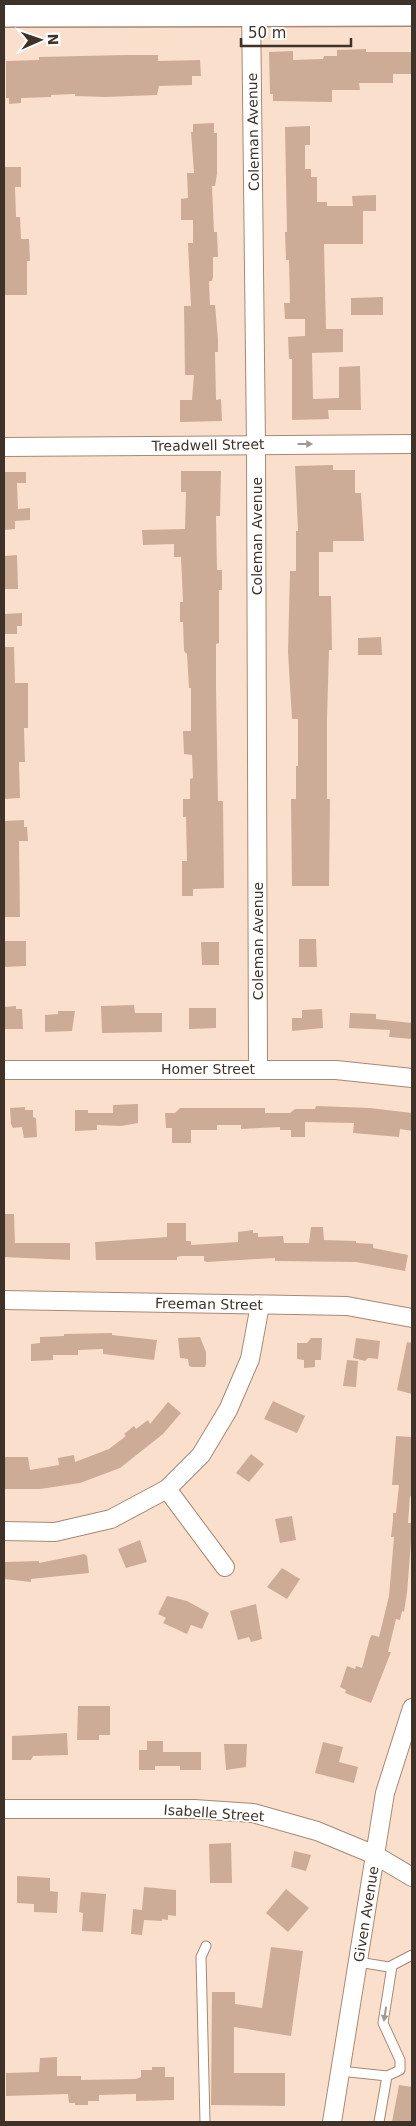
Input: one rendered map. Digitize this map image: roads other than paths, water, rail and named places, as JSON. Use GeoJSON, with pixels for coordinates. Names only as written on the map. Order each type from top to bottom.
{"type":"FeatureCollection","features":[{"type":"Feature","properties":{"kind":"street"},"geometry":{"type":"LineString","coordinates":[[4,14],[251,8],[412,13]]}},
{"type":"Feature","properties":{"kind":"street","name":"Coleman Avenue"},"geometry":{"type":"LineString","coordinates":[[251,8],[256,445],[258,1069]]}},
{"type":"Feature","properties":{"kind":"street","name":"Treadwell Street"},"geometry":{"type":"LineString","coordinates":[[4,447],[412,444]]}},
{"type":"Feature","properties":{"kind":"street","name":"Homer Street"},"geometry":{"type":"LineString","coordinates":[[4,1070],[346,1070],[412,1078]]}},
{"type":"Feature","properties":{"kind":"street","name":"Freeman Street"},"geometry":{"type":"LineString","coordinates":[[4,1300],[347,1306],[412,1318]]}},
{"type":"Feature","properties":{"kind":"street"},"geometry":{"type":"LineString","coordinates":[[4,1531],[55,1532],[111,1519],[167,1489],[201,1455],[228,1410],[250,1359],[260,1305]]}},
{"type":"Feature","properties":{"kind":"street"},"geometry":{"type":"LineString","coordinates":[[167,1489],[225,1567]]}},
{"type":"Feature","properties":{"kind":"street","name":"Given Avenue"},"geometry":{"type":"LineString","coordinates":[[332,2122],[385,1793],[409,1733],[412,1708]]}},
{"type":"Feature","properties":{"kind":"street","name":"Isabelle Street"},"geometry":{"type":"LineString","coordinates":[[4,1809],[194,1809],[253,1813],[317,1831],[375,1855],[412,1876]]}},
{"type":"Feature","properties":{"kind":"lane"},"geometry":{"type":"LineString","coordinates":[[204,2122],[201,1957],[206,1946]]}},
{"type":"Feature","properties":{"kind":"lane"},"geometry":{"type":"LineString","coordinates":[[358,1962],[392,1966],[412,1956]]}},
{"type":"Feature","properties":{"kind":"lane"},"geometry":{"type":"LineString","coordinates":[[340,2071],[387,2076],[400,2070],[400,2060],[383,2023],[392,1966]]}},
{"type":"Feature","properties":{"kind":"lane"},"geometry":{"type":"LineString","coordinates":[[379,2122],[387,2076]]}}]}
